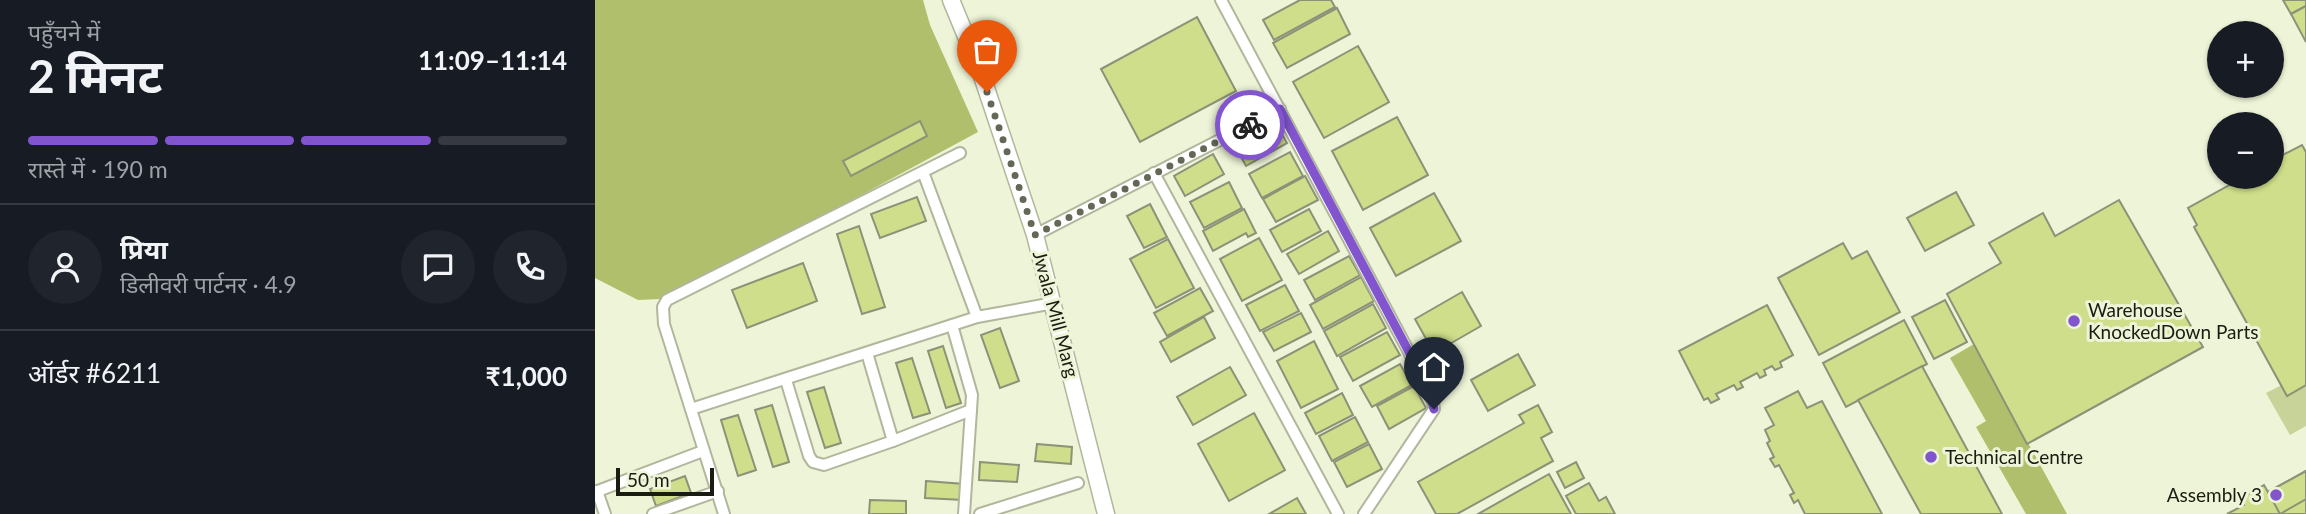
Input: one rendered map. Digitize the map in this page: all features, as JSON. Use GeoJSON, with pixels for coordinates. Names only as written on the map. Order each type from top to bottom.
{"type":"FeatureCollection","features":[{"type":"Feature","properties":{"kind":"street","name":"Jwala Mill Marg"},"geometry":{"type":"LineString","coordinates":[[951,0],[980,70],[1035,235],[1106,514]]}},
{"type":"Feature","properties":{"kind":"street"},"geometry":{"type":"LineString","coordinates":[[1221,0],[1433,402],[1434,409],[1364,514]]}},
{"type":"Feature","properties":{"kind":"street"},"geometry":{"type":"LineString","coordinates":[[1035,235],[1280,109]]}},
{"type":"Feature","properties":{"kind":"street"},"geometry":{"type":"LineString","coordinates":[[724,514],[662,315],[667,300],[960,153]]}},
{"type":"Feature","properties":{"kind":"street"},"geometry":{"type":"LineString","coordinates":[[923,172],[977,317]]}},
{"type":"Feature","properties":{"kind":"street"},"geometry":{"type":"LineString","coordinates":[[1154,173],[1338,514]]}},
{"type":"Feature","properties":{"kind":"street"},"geometry":{"type":"LineString","coordinates":[[691,409],[977,317],[1054,303]]}},
{"type":"Feature","properties":{"kind":"street"},"geometry":{"type":"LineString","coordinates":[[952,325],[972,395],[964,514]]}},
{"type":"Feature","properties":{"kind":"street"},"geometry":{"type":"LineString","coordinates":[[867,354],[894,442]]}},
{"type":"Feature","properties":{"kind":"street"},"geometry":{"type":"LineString","coordinates":[[786,380],[809,456],[817,465],[894,442],[971,410]]}},
{"type":"Feature","properties":{"kind":"street"},"geometry":{"type":"LineString","coordinates":[[605,514],[596,492],[703,451]]}},
{"type":"Feature","properties":{"kind":"street"},"geometry":{"type":"LineString","coordinates":[[980,514],[1078,483]]}},
{"type":"Feature","properties":{"kind":"street"},"geometry":{"type":"LineString","coordinates":[[653,514],[718,491]]}},
{"type":"Feature","properties":{"kind":"green space"},"geometry":{"type":"Polygon","coordinates":[[[595,0],[923,0],[930,25],[978,132],[815,220],[660,299],[638,300],[595,278],[595,0]]]}},
{"type":"Feature","properties":{"kind":"green space"},"geometry":{"type":"Polygon","coordinates":[[[1974,344],[2067,514],[2026,514],[1976,427],[1986,421],[1950,358],[1974,344]]]}},
{"type":"Feature","properties":{"kind":"green space"},"geometry":{"type":"Polygon","coordinates":[[[2282,385],[2288,395],[2306,385],[2306,426],[2290,435],[2266,393],[2282,385]]]}},
{"type":"Feature","properties":{"kind":"building"},"geometry":{"type":"Polygon","coordinates":[[[1300,0],[1331,0],[1335,7],[1274,40],[1263,20],[1300,0]]]}},
{"type":"Feature","properties":{"kind":"building"},"geometry":{"type":"Polygon","coordinates":[[[2283,0],[2306,0],[2306,6],[2291,14],[2283,0]]]}},
{"type":"Feature","properties":{"kind":"building"},"geometry":{"type":"Polygon","coordinates":[[[2306,6],[2306,42],[2291,14],[2306,6]]]}},
{"type":"Feature","properties":{"kind":"building"},"geometry":{"type":"Polygon","coordinates":[[[1337,8],[1350,34],[1287,68],[1273,43],[1337,8]]]}},
{"type":"Feature","properties":{"kind":"building"},"geometry":{"type":"Polygon","coordinates":[[[1197,17],[1236,91],[1140,142],[1101,69],[1197,17]]]}},
{"type":"Feature","properties":{"kind":"building"},"geometry":{"type":"Polygon","coordinates":[[[1358,46],[1389,102],[1324,138],[1293,82],[1358,46]]]}},
{"type":"Feature","properties":{"kind":"building"},"geometry":{"type":"Polygon","coordinates":[[[1397,117],[1428,175],[1363,210],[1332,151],[1397,117]]]}},
{"type":"Feature","properties":{"kind":"building"},"geometry":{"type":"Polygon","coordinates":[[[920,121],[927,136],[851,176],[843,161],[920,121]]]}},
{"type":"Feature","properties":{"kind":"building"},"geometry":{"type":"Polygon","coordinates":[[[1275,122],[1287,143],[1246,166],[1234,144],[1275,122]]]}},
{"type":"Feature","properties":{"kind":"building"},"geometry":{"type":"Polygon","coordinates":[[[2302,145],[2306,152],[2306,385],[2287,396],[2194,227],[2197,225],[2188,208],[2222,189],[2284,189],[2284,154],[2302,145]]]}},
{"type":"Feature","properties":{"kind":"building"},"geometry":{"type":"Polygon","coordinates":[[[1290,152],[1303,176],[1262,198],[1249,174],[1290,152]]]}},
{"type":"Feature","properties":{"kind":"building"},"geometry":{"type":"Polygon","coordinates":[[[1213,154],[1224,174],[1185,196],[1174,176],[1213,154]]]}},
{"type":"Feature","properties":{"kind":"building"},"geometry":{"type":"Polygon","coordinates":[[[1305,176],[1318,200],[1276,222],[1263,199],[1305,176]]]}},
{"type":"Feature","properties":{"kind":"building"},"geometry":{"type":"Polygon","coordinates":[[[1229,182],[1242,208],[1204,228],[1190,202],[1229,182]]]}},
{"type":"Feature","properties":{"kind":"building"},"geometry":{"type":"Polygon","coordinates":[[[1956,192],[1974,225],[1925,251],[1907,218],[1956,192]]]}},
{"type":"Feature","properties":{"kind":"building"},"geometry":{"type":"Polygon","coordinates":[[[1434,193],[1461,241],[1396,276],[1370,228],[1434,193]]]}},
{"type":"Feature","properties":{"kind":"building"},"geometry":{"type":"Polygon","coordinates":[[[917,197],[926,221],[880,238],[871,214],[917,197]]]}},
{"type":"Feature","properties":{"kind":"building","name":"Warehouse KnockedDown Parts"},"geometry":{"type":"Polygon","coordinates":[[[2119,200],[2203,347],[2027,444],[1947,294],[2001,263],[1989,243],[2043,213],[2055,236],[2119,200]]]}},
{"type":"Feature","properties":{"kind":"building"},"geometry":{"type":"Polygon","coordinates":[[[1150,204],[1167,237],[1144,248],[1127,216],[1150,204]]]}},
{"type":"Feature","properties":{"kind":"building"},"geometry":{"type":"Polygon","coordinates":[[[1244,209],[1256,233],[1248,237],[1246,233],[1213,251],[1203,231],[1244,209]]]}},
{"type":"Feature","properties":{"kind":"building"},"geometry":{"type":"Polygon","coordinates":[[[1309,209],[1321,231],[1282,252],[1270,230],[1309,209]]]}},
{"type":"Feature","properties":{"kind":"building"},"geometry":{"type":"Polygon","coordinates":[[[859,226],[885,307],[862,314],[837,234],[859,226]]]}},
{"type":"Feature","properties":{"kind":"building"},"geometry":{"type":"Polygon","coordinates":[[[1328,231],[1339,251],[1299,274],[1287,254],[1328,231]]]}},
{"type":"Feature","properties":{"kind":"building"},"geometry":{"type":"Polygon","coordinates":[[[1259,238],[1282,280],[1242,301],[1220,259],[1259,238]]]}},
{"type":"Feature","properties":{"kind":"building"},"geometry":{"type":"Polygon","coordinates":[[[1168,239],[1194,288],[1156,308],[1130,259],[1168,239]]]}},
{"type":"Feature","properties":{"kind":"building"},"geometry":{"type":"Polygon","coordinates":[[[1843,243],[1852,259],[1867,251],[1900,312],[1819,355],[1778,278],[1843,243]]]}},
{"type":"Feature","properties":{"kind":"building"},"geometry":{"type":"Polygon","coordinates":[[[1349,256],[1360,275],[1315,300],[1304,280],[1349,256]]]}},
{"type":"Feature","properties":{"kind":"building"},"geometry":{"type":"Polygon","coordinates":[[[803,263],[817,301],[747,328],[732,290],[803,263]]]}},
{"type":"Feature","properties":{"kind":"building"},"geometry":{"type":"Polygon","coordinates":[[[1361,277],[1374,301],[1323,329],[1310,305],[1361,277]]]}},
{"type":"Feature","properties":{"kind":"building"},"geometry":{"type":"Polygon","coordinates":[[[1285,285],[1299,311],[1260,331],[1246,305],[1285,285]]]}},
{"type":"Feature","properties":{"kind":"building"},"geometry":{"type":"Polygon","coordinates":[[[1200,288],[1213,311],[1167,336],[1154,313],[1200,288]]]}},
{"type":"Feature","properties":{"kind":"building"},"geometry":{"type":"Polygon","coordinates":[[[1462,292],[1481,326],[1434,353],[1415,319],[1462,292]]]}},
{"type":"Feature","properties":{"kind":"building"},"geometry":{"type":"Polygon","coordinates":[[[1945,300],[1967,342],[1934,359],[1912,317],[1945,300]]]}},
{"type":"Feature","properties":{"kind":"building"},"geometry":{"type":"Polygon","coordinates":[[[1373,304],[1386,328],[1337,356],[1324,331],[1373,304]]]}},
{"type":"Feature","properties":{"kind":"building"},"geometry":{"type":"Polygon","coordinates":[[[1767,305],[1793,355],[1780,362],[1782,367],[1775,370],[1772,366],[1764,370],[1766,375],[1760,378],[1757,373],[1740,382],[1743,387],[1737,390],[1734,385],[1716,394],[1719,399],[1711,403],[1708,398],[1704,400],[1679,351],[1767,305]]]}},
{"type":"Feature","properties":{"kind":"building"},"geometry":{"type":"Polygon","coordinates":[[[1301,313],[1311,332],[1274,351],[1263,332],[1301,313]]]}},
{"type":"Feature","properties":{"kind":"building"},"geometry":{"type":"Polygon","coordinates":[[[1204,317],[1215,338],[1171,362],[1160,342],[1204,317]]]}},
{"type":"Feature","properties":{"kind":"building"},"geometry":{"type":"Polygon","coordinates":[[[1904,320],[1927,364],[1846,407],[1823,363],[1904,320]]]}},
{"type":"Feature","properties":{"kind":"building"},"geometry":{"type":"Polygon","coordinates":[[[1000,328],[1019,381],[1000,388],[981,335],[1000,328]]]}},
{"type":"Feature","properties":{"kind":"building"},"geometry":{"type":"Polygon","coordinates":[[[1387,332],[1400,355],[1353,381],[1340,357],[1387,332]]]}},
{"type":"Feature","properties":{"kind":"building"},"geometry":{"type":"Polygon","coordinates":[[[1314,341],[1338,389],[1301,408],[1277,361],[1314,341]]]}},
{"type":"Feature","properties":{"kind":"building"},"geometry":{"type":"Polygon","coordinates":[[[943,346],[961,403],[946,408],[928,351],[943,346]]]}},
{"type":"Feature","properties":{"kind":"building"},"geometry":{"type":"Polygon","coordinates":[[[1518,354],[1535,385],[1488,411],[1471,380],[1518,354]]]}},
{"type":"Feature","properties":{"kind":"building"},"geometry":{"type":"Polygon","coordinates":[[[912,358],[930,413],[913,418],[896,363],[912,358]]]}},
{"type":"Feature","properties":{"kind":"building"},"geometry":{"type":"Polygon","coordinates":[[[1400,364],[1412,385],[1372,407],[1360,386],[1400,364]]]}},
{"type":"Feature","properties":{"kind":"building","name":"Technical Centre"},"geometry":{"type":"Polygon","coordinates":[[[1922,366],[2002,514],[1921,514],[1858,400],[1922,366]]]}},
{"type":"Feature","properties":{"kind":"building"},"geometry":{"type":"Polygon","coordinates":[[[1230,367],[1246,395],[1193,425],[1177,397],[1230,367]]]}},
{"type":"Feature","properties":{"kind":"building"},"geometry":{"type":"Polygon","coordinates":[[[1414,386],[1426,408],[1389,429],[1377,406],[1414,386]]]}},
{"type":"Feature","properties":{"kind":"building"},"geometry":{"type":"Polygon","coordinates":[[[824,387],[841,443],[825,448],[807,392],[824,387]]]}},
{"type":"Feature","properties":{"kind":"building"},"geometry":{"type":"Polygon","coordinates":[[[1798,391],[1807,408],[1822,401],[1882,514],[1805,514],[1798,500],[1794,503],[1790,495],[1794,493],[1779,465],[1775,467],[1770,459],[1774,457],[1767,443],[1770,441],[1765,430],[1774,425],[1765,408],[1798,391]]]}},
{"type":"Feature","properties":{"kind":"building"},"geometry":{"type":"Polygon","coordinates":[[[1342,393],[1353,415],[1316,434],[1305,413],[1342,393]]]}},
{"type":"Feature","properties":{"kind":"building"},"geometry":{"type":"Polygon","coordinates":[[[772,405],[789,462],[773,467],[755,410],[772,405]]]}},
{"type":"Feature","properties":{"kind":"building"},"geometry":{"type":"Polygon","coordinates":[[[1538,405],[1552,432],[1541,438],[1553,461],[1457,514],[1436,514],[1418,482],[1524,423],[1519,415],[1538,405]]]}},
{"type":"Feature","properties":{"kind":"building"},"geometry":{"type":"Polygon","coordinates":[[[1254,413],[1285,470],[1229,501],[1198,444],[1254,413]]]}},
{"type":"Feature","properties":{"kind":"building"},"geometry":{"type":"Polygon","coordinates":[[[738,415],[756,470],[738,476],[721,420],[738,415]]]}},
{"type":"Feature","properties":{"kind":"building"},"geometry":{"type":"Polygon","coordinates":[[[1355,417],[1368,442],[1332,461],[1319,436],[1355,417]]]}},
{"type":"Feature","properties":{"kind":"building"},"geometry":{"type":"Polygon","coordinates":[[[1037,444],[1072,447],[1071,464],[1035,461],[1037,444]]]}},
{"type":"Feature","properties":{"kind":"building"},"geometry":{"type":"Polygon","coordinates":[[[1369,444],[1382,469],[1347,487],[1334,462],[1369,444]]]}},
{"type":"Feature","properties":{"kind":"building"},"geometry":{"type":"Polygon","coordinates":[[[980,462],[1019,465],[1017,482],[979,480],[980,462]]]}},
{"type":"Feature","properties":{"kind":"building"},"geometry":{"type":"Polygon","coordinates":[[[1576,462],[1584,478],[1565,488],[1557,472],[1576,462]]]}},
{"type":"Feature","properties":{"kind":"building","name":"Assembly 3"},"geometry":{"type":"Polygon","coordinates":[[[2306,471],[2306,514],[2227,514],[2244,505],[2240,498],[2264,485],[2268,492],[2306,471]]]}},
{"type":"Feature","properties":{"kind":"building"},"geometry":{"type":"Polygon","coordinates":[[[2306,471],[2306,499],[2280,514],[2268,492],[2306,471]]]}},
{"type":"Feature","properties":{"kind":"building"},"geometry":{"type":"Polygon","coordinates":[[[1549,474],[1571,514],[1478,514],[1549,474]]]}},
{"type":"Feature","properties":{"kind":"building"},"geometry":{"type":"Polygon","coordinates":[[[685,476],[691,493],[656,506],[650,489],[685,476]]]}},
{"type":"Feature","properties":{"kind":"building"},"geometry":{"type":"Polygon","coordinates":[[[926,481],[964,484],[963,500],[925,498],[926,481]]]}},
{"type":"Feature","properties":{"kind":"building"},"geometry":{"type":"Polygon","coordinates":[[[1589,483],[1599,501],[1606,497],[1615,514],[1576,514],[1566,496],[1589,483]]]}},
{"type":"Feature","properties":{"kind":"building"},"geometry":{"type":"Polygon","coordinates":[[[1297,498],[1306,514],[1269,514],[1297,498]]]}},
{"type":"Feature","properties":{"kind":"building"},"geometry":{"type":"Polygon","coordinates":[[[870,500],[906,501],[906,514],[869,514],[870,500]]]}},
{"type":"Feature","properties":{"kind":"way so far"},"geometry":{"type":"LineString","coordinates":[[987,92],[1035,235],[1250,125]]}},
{"type":"Feature","properties":{"kind":"place","name":"Warehouse KnockedDown Parts"},"geometry":{"type":"Point","coordinates":[2074,321]}},
{"type":"Feature","properties":{"kind":"place","name":"Technical Centre"},"geometry":{"type":"Point","coordinates":[1931,457]}},
{"type":"Feature","properties":{"kind":"place","name":"Assembly 3"},"geometry":{"type":"Point","coordinates":[2276,495]}},
{"type":"Feature","properties":{"kind":"route"},"geometry":{"type":"LineString","coordinates":[[1250,125],[1280,109],[1409,352],[1430,394],[1434,409]]}}]}
